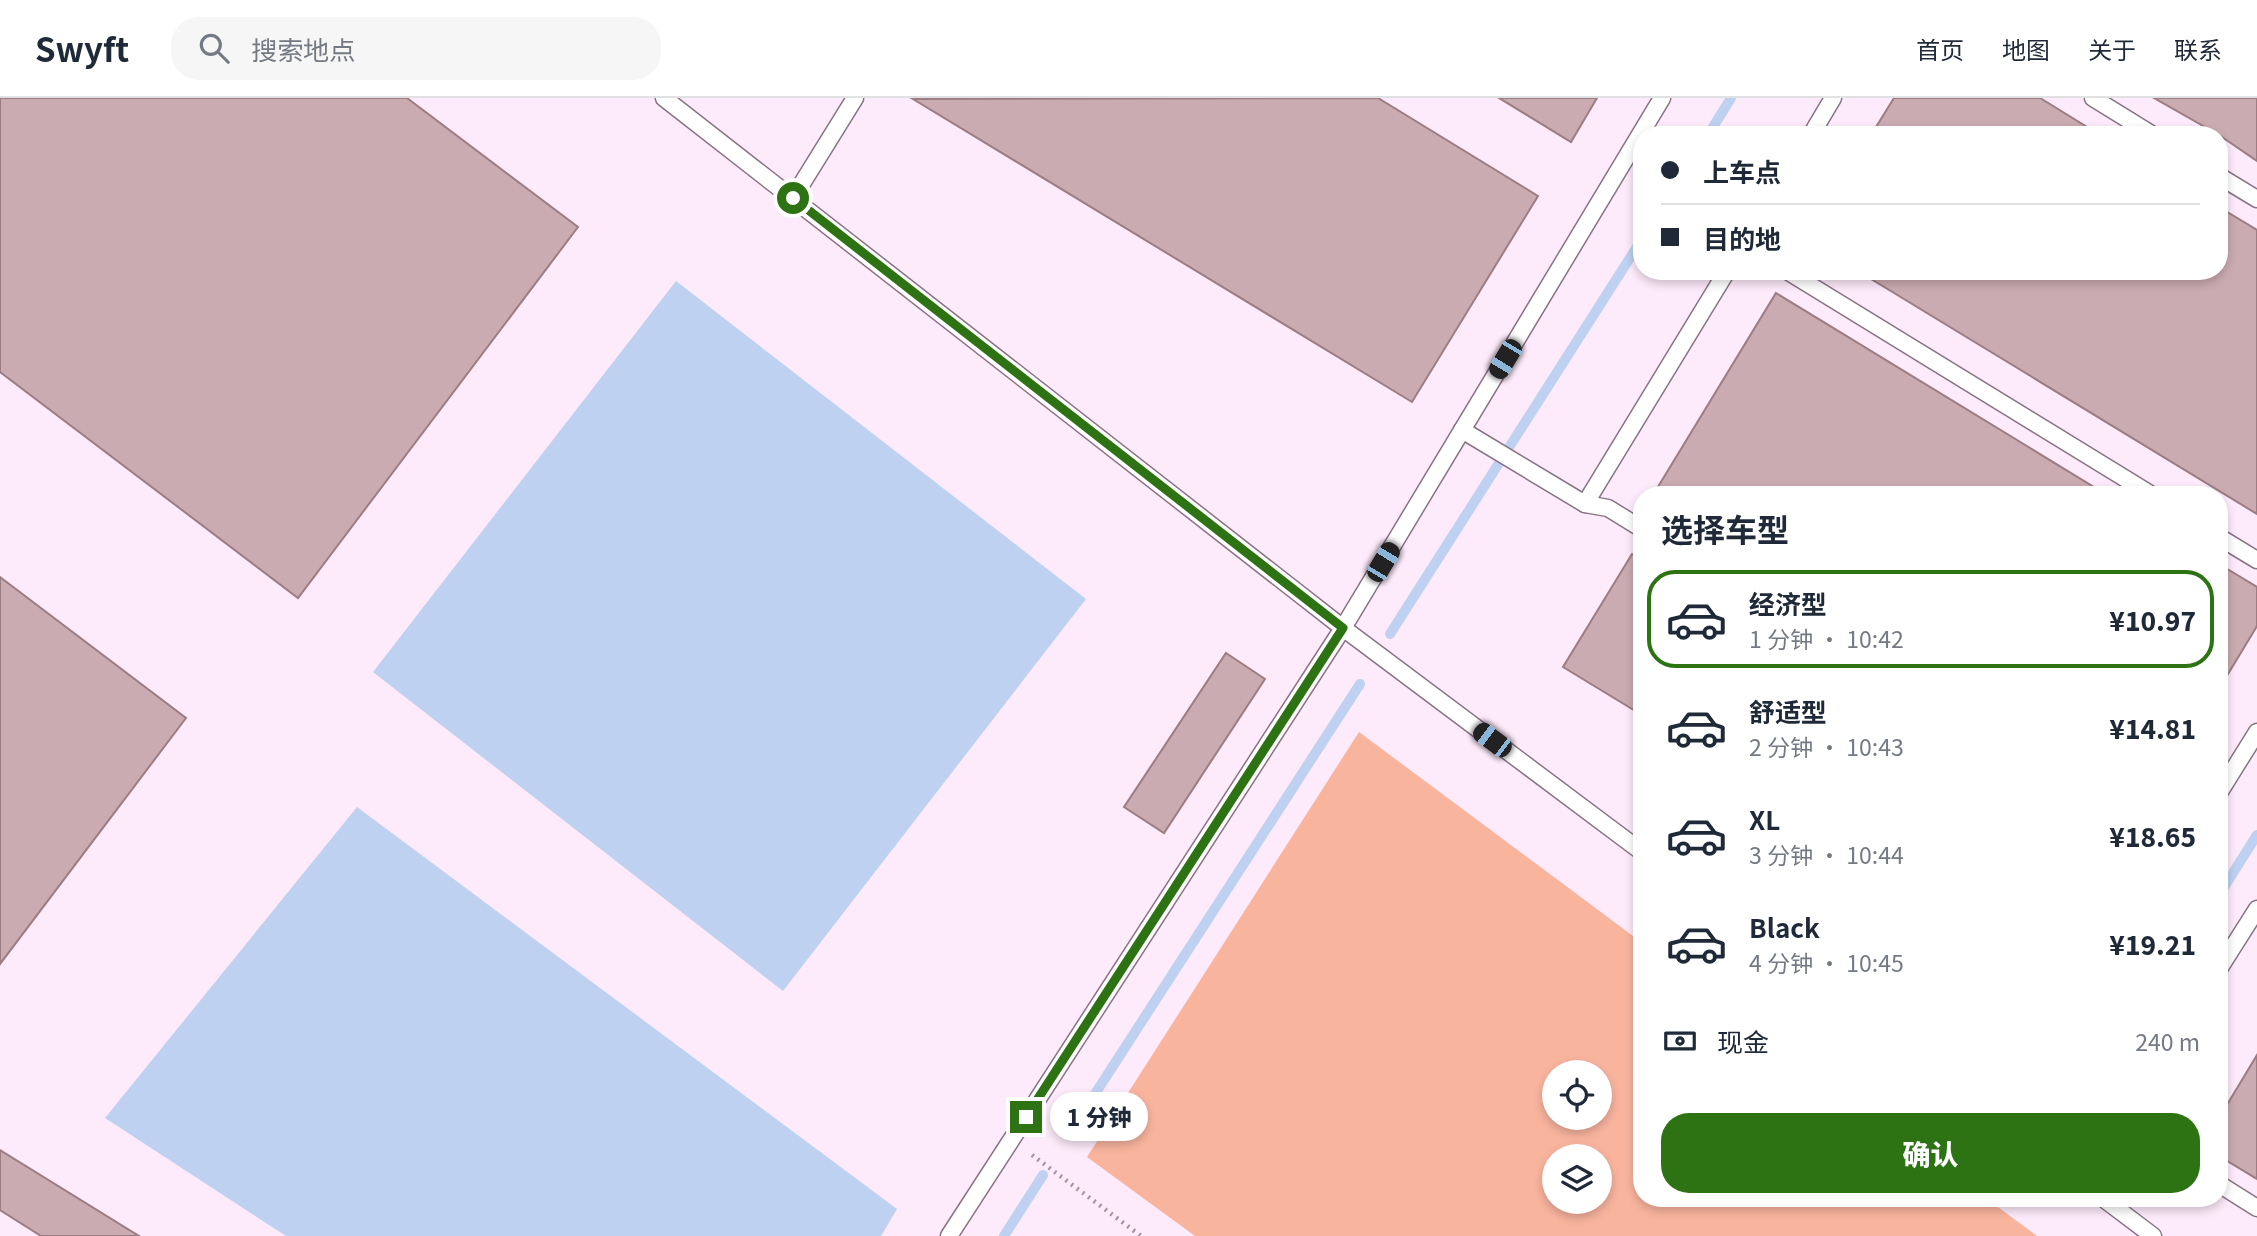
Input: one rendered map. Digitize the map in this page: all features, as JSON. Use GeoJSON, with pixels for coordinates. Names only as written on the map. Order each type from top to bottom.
{"type":"FeatureCollection","features":[{"type":"Feature","properties":{"kind":"lane"},"geometry":{"type":"LineString","coordinates":[[664,98],[1343,628],[1633,845]]}},
{"type":"Feature","properties":{"kind":"lane"},"geometry":{"type":"LineString","coordinates":[[793,198],[855,98]]}},
{"type":"Feature","properties":{"kind":"lane"},"geometry":{"type":"LineString","coordinates":[[1645,126],[1662,98]]}},
{"type":"Feature","properties":{"kind":"lane"},"geometry":{"type":"LineString","coordinates":[[1816,126],[1833,98]]}},
{"type":"Feature","properties":{"kind":"lane"},"geometry":{"type":"LineString","coordinates":[[2094,98],[2139,126]]}},
{"type":"Feature","properties":{"kind":"lane"},"geometry":{"type":"LineString","coordinates":[[949,1236],[1343,628],[1633,146]]}},
{"type":"Feature","properties":{"kind":"lane"},"geometry":{"type":"LineString","coordinates":[[2228,181],[2257,199]]}},
{"type":"Feature","properties":{"kind":"lane"},"geometry":{"type":"LineString","coordinates":[[1585,504],[1722,280]]}},
{"type":"Feature","properties":{"kind":"lane"},"geometry":{"type":"LineString","coordinates":[[1802,280],[2137,486]]}},
{"type":"Feature","properties":{"kind":"lane"},"geometry":{"type":"LineString","coordinates":[[1462,430],[1585,504],[1608,508],[1633,523]]}},
{"type":"Feature","properties":{"kind":"lane"},"geometry":{"type":"LineString","coordinates":[[2228,542],[2257,560]]}},
{"type":"Feature","properties":{"kind":"lane"},"geometry":{"type":"LineString","coordinates":[[2228,779],[2257,732]]}},
{"type":"Feature","properties":{"kind":"lane"},"geometry":{"type":"LineString","coordinates":[[2228,956],[2257,909]]}},
{"type":"Feature","properties":{"kind":"lane"},"geometry":{"type":"LineString","coordinates":[[2228,1190],[2257,1208]]}},
{"type":"Feature","properties":{"kind":"lane"},"geometry":{"type":"LineString","coordinates":[[2115,1207],[2153,1236]]}},
{"type":"Feature","properties":{"kind":"path"},"geometry":{"type":"LineString","coordinates":[[1011,1140],[1141,1236]]}},
{"type":"Feature","properties":{"kind":"shaded area"},"geometry":{"type":"Polygon","coordinates":[[[1359,732],[1633,936],[1633,1207],[1998,1207],[2037,1236],[1195,1236],[1087,1157],[1359,732]]]}},
{"type":"Feature","properties":{"kind":"water"},"geometry":{"type":"Polygon","coordinates":[[[676,281],[1086,599],[783,991],[373,672],[676,281]]]}},
{"type":"Feature","properties":{"kind":"water"},"geometry":{"type":"Polygon","coordinates":[[[357,807],[897,1209],[881,1236],[286,1236],[105,1118],[357,807]]]}},
{"type":"Feature","properties":{"kind":"building"},"geometry":{"type":"Polygon","coordinates":[[[0,98],[407,98],[578,227],[298,598],[0,372],[0,98]]]}},
{"type":"Feature","properties":{"kind":"building"},"geometry":{"type":"Polygon","coordinates":[[[1378,98],[1538,196],[1412,402],[913,99],[1378,98]]]}},
{"type":"Feature","properties":{"kind":"building"},"geometry":{"type":"Polygon","coordinates":[[[1499,98],[1597,98],[1571,142],[1499,98]]]}},
{"type":"Feature","properties":{"kind":"building"},"geometry":{"type":"Polygon","coordinates":[[[1894,98],[2040,98],[2085,126],[1877,126],[1894,98]]]}},
{"type":"Feature","properties":{"kind":"building"},"geometry":{"type":"Polygon","coordinates":[[[2154,98],[2257,98],[2257,161],[2228,141],[2228,126],[2203,126],[2154,98]]]}},
{"type":"Feature","properties":{"kind":"building"},"geometry":{"type":"Polygon","coordinates":[[[2228,212],[2257,230],[2257,514],[2228,496],[2228,486],[2211,486],[1873,280],[2228,280],[2228,212]]]}},
{"type":"Feature","properties":{"kind":"building"},"geometry":{"type":"Polygon","coordinates":[[[1776,293],[2092,486],[1658,486],[1776,293]]]}},
{"type":"Feature","properties":{"kind":"building"},"geometry":{"type":"Polygon","coordinates":[[[1632,554],[1633,555],[1633,710],[1563,667],[1632,554]]]}},
{"type":"Feature","properties":{"kind":"building"},"geometry":{"type":"Polygon","coordinates":[[[2228,569],[2257,587],[2257,626],[2228,674],[2228,569]]]}},
{"type":"Feature","properties":{"kind":"building"},"geometry":{"type":"Polygon","coordinates":[[[0,577],[186,718],[0,964],[0,577]]]}},
{"type":"Feature","properties":{"kind":"building"},"geometry":{"type":"Polygon","coordinates":[[[1226,653],[1265,679],[1164,833],[1124,807],[1226,653]]]}},
{"type":"Feature","properties":{"kind":"building"},"geometry":{"type":"Polygon","coordinates":[[[2257,1055],[2257,1179],[2228,1161],[2228,1103],[2257,1055]]]}},
{"type":"Feature","properties":{"kind":"building"},"geometry":{"type":"Polygon","coordinates":[[[0,1150],[139,1236],[41,1236],[0,1210],[0,1150]]]}},
{"type":"Feature","properties":{"kind":"waterway"},"geometry":{"type":"LineString","coordinates":[[1714,126],[1731,98]]}},
{"type":"Feature","properties":{"kind":"waterway"},"geometry":{"type":"LineString","coordinates":[[1390,634],[1633,253]]}},
{"type":"Feature","properties":{"kind":"waterway"},"geometry":{"type":"LineString","coordinates":[[1071,1131],[1360,684]]}},
{"type":"Feature","properties":{"kind":"waterway"},"geometry":{"type":"LineString","coordinates":[[2228,881],[2257,835]]}},
{"type":"Feature","properties":{"kind":"waterway"},"geometry":{"type":"LineString","coordinates":[[1004,1236],[1043,1175]]}},
{"type":"Feature","properties":{"kind":"route"},"geometry":{"type":"LineString","coordinates":[[793,198],[1343,628],[1026,1117]]}}]}
